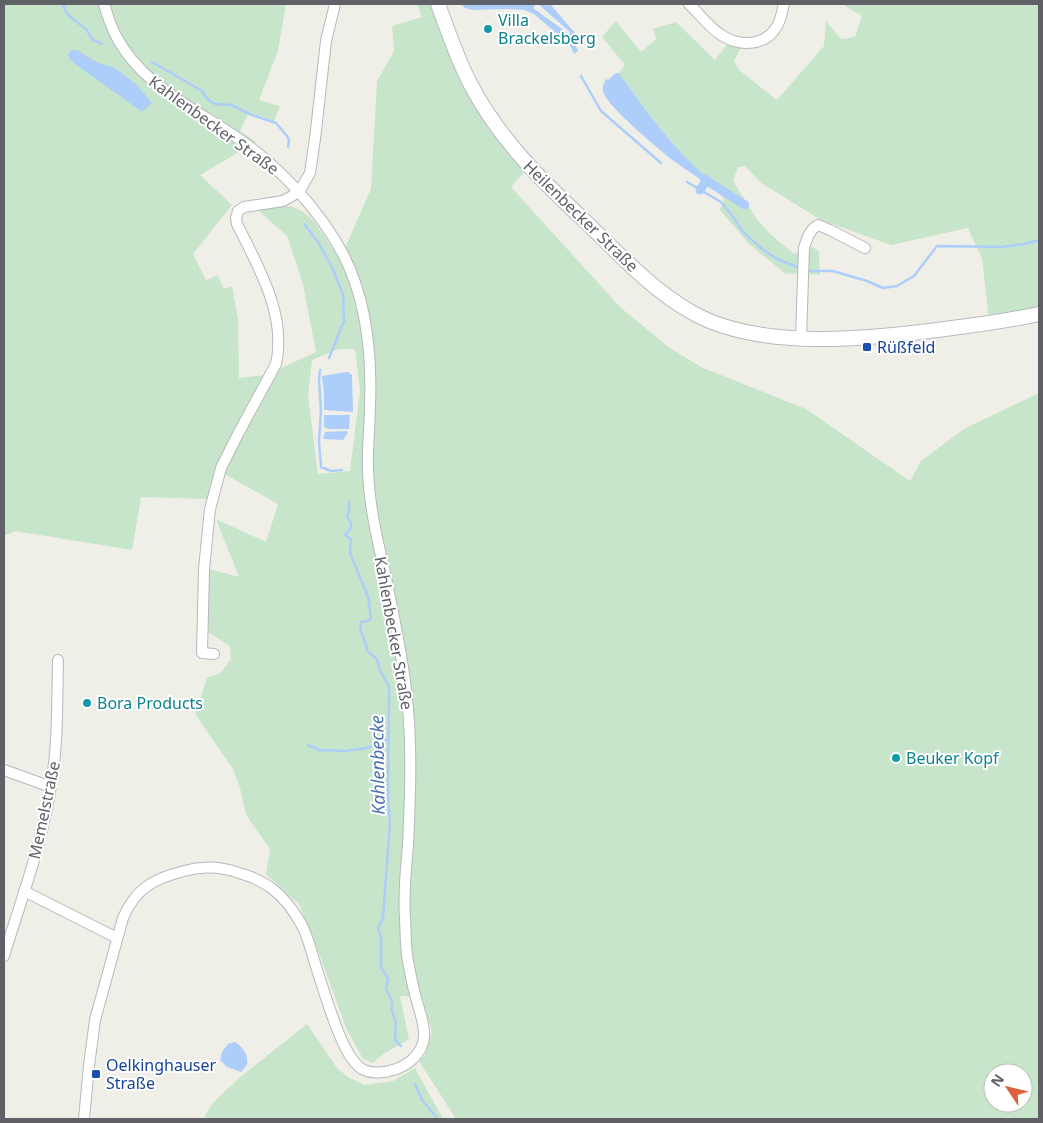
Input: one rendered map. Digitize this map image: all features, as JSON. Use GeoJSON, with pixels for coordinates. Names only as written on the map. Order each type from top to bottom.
{"type":"FeatureCollection","features":[{"type":"Feature","properties":{"kind":"main road","name":"Heilenbecker Straße"},"geometry":{"type":"LineString","coordinates":[[438,4],[470,84],[491,120],[524,160],[576,213],[635,268],[669,297],[694,314],[723,326],[754,333],[801,338],[891,336],[999,322],[1039,314]]}},
{"type":"Feature","properties":{"kind":"street","name":"Kahlenbecker Straße"},"geometry":{"type":"LineString","coordinates":[[84,1119],[95,1020],[117,938],[128,906],[147,886],[161,877],[190,869],[232,870],[248,875],[272,888],[289,904],[303,926],[332,1018],[349,1055],[360,1068],[372,1073],[398,1069],[406,1065],[421,1050],[424,1039],[424,1024],[407,959],[404,911],[409,811],[409,722],[399,644],[377,538],[368,470],[369,337],[362,304],[343,254],[324,223],[299,192],[284,176],[236,136],[177,99],[142,71],[119,42],[113,31],[104,4]]}},
{"type":"Feature","properties":{"kind":"street"},"geometry":{"type":"LineString","coordinates":[[214,654],[202,653],[204,569],[210,509],[221,468],[276,364],[278,352],[274,309],[260,271],[237,224],[236,218],[238,211],[244,207],[282,201],[299,192],[310,173],[316,139],[326,41],[335,4]]}},
{"type":"Feature","properties":{"kind":"street"},"geometry":{"type":"LineString","coordinates":[[689,4],[716,31],[732,41],[744,44],[756,43],[768,37],[777,26],[784,4]]}},
{"type":"Feature","properties":{"kind":"street"},"geometry":{"type":"LineString","coordinates":[[801,338],[804,248],[808,234],[818,225],[864,248]]}},
{"type":"Feature","properties":{"kind":"street","name":"Memelstraße"},"geometry":{"type":"LineString","coordinates":[[4,956],[34,858],[51,787],[56,754],[58,660]]}},
{"type":"Feature","properties":{"kind":"street"},"geometry":{"type":"LineString","coordinates":[[4,770],[51,787]]}},
{"type":"Feature","properties":{"kind":"street"},"geometry":{"type":"LineString","coordinates":[[24,891],[117,938]]}},
{"type":"Feature","properties":{"kind":"green space"},"geometry":{"type":"Polygon","coordinates":[[[4,4],[286,4],[278,51],[259,100],[280,106],[274,121],[249,112],[240,131],[256,142],[200,175],[232,205],[193,254],[206,280],[218,275],[224,289],[232,286],[238,320],[239,378],[266,375],[316,352],[303,284],[287,236],[258,210],[282,206],[293,207],[302,211],[317,225],[340,259],[371,189],[377,81],[394,51],[392,26],[422,17],[417,4],[431,4],[461,81],[497,139],[524,172],[511,187],[621,308],[670,348],[701,367],[806,409],[910,481],[921,461],[964,429],[1039,393],[1039,1119],[456,1119],[419,1061],[425,1055],[432,1032],[422,997],[400,996],[409,1039],[382,1055],[373,1063],[363,1059],[347,1030],[299,904],[266,874],[270,849],[246,815],[240,788],[233,769],[195,714],[207,678],[221,673],[231,659],[230,646],[206,631],[209,569],[239,577],[216,519],[266,542],[278,504],[219,471],[207,499],[141,497],[132,550],[15,531],[4,536],[4,4]],[[339,349],[312,360],[308,396],[318,474],[350,471],[360,391],[355,349],[339,349]]]}},
{"type":"Feature","properties":{"kind":"green space"},"geometry":{"type":"Polygon","coordinates":[[[842,4],[1039,4],[1039,309],[989,319],[982,258],[968,228],[891,245],[821,220],[761,183],[745,166],[738,167],[733,181],[756,218],[769,233],[794,254],[808,245],[819,251],[820,275],[786,274],[749,244],[720,210],[724,199],[706,177],[694,167],[660,129],[641,104],[619,73],[625,65],[602,37],[616,21],[641,52],[656,39],[653,29],[676,22],[715,60],[728,43],[741,47],[734,61],[739,70],[777,100],[824,46],[826,21],[841,39],[855,37],[862,16],[842,4]]]}},
{"type":"Feature","properties":{"kind":"green space"},"geometry":{"type":"Polygon","coordinates":[[[307,1024],[337,1068],[348,1077],[364,1085],[393,1081],[415,1068],[443,1119],[206,1119],[205,1116],[212,1104],[239,1078],[307,1024]]]}},
{"type":"Feature","properties":{"kind":"water"},"geometry":{"type":"Polygon","coordinates":[[[461,4],[536,4],[533,8],[569,34],[570,32],[538,4],[550,4],[575,33],[572,38],[578,51],[574,54],[567,39],[555,32],[534,14],[524,10],[472,10],[465,8],[461,4]]]}},
{"type":"Feature","properties":{"kind":"water"},"geometry":{"type":"Polygon","coordinates":[[[71,50],[77,50],[98,63],[113,67],[136,84],[152,103],[142,112],[71,61],[68,55],[71,50]]]}},
{"type":"Feature","properties":{"kind":"water"},"geometry":{"type":"Polygon","coordinates":[[[616,73],[619,73],[670,141],[706,177],[703,181],[671,159],[612,106],[603,88],[606,79],[608,80],[616,73]]]}},
{"type":"Feature","properties":{"kind":"water"},"geometry":{"type":"Polygon","coordinates":[[[348,372],[352,375],[353,412],[324,410],[322,376],[348,372]]]}},
{"type":"Feature","properties":{"kind":"water"},"geometry":{"type":"Polygon","coordinates":[[[325,415],[350,415],[349,429],[329,429],[324,427],[325,415]]]}},
{"type":"Feature","properties":{"kind":"water"},"geometry":{"type":"Polygon","coordinates":[[[347,431],[343,440],[323,439],[325,432],[347,431]]]}},
{"type":"Feature","properties":{"kind":"water"},"geometry":{"type":"Polygon","coordinates":[[[235,1042],[242,1048],[247,1058],[247,1065],[241,1072],[227,1067],[220,1060],[222,1052],[228,1044],[235,1042]]]}},
{"type":"Feature","properties":{"kind":"waterway","name":"Kahlenbecke"},"geometry":{"type":"LineString","coordinates":[[64,4],[63,6],[68,15],[86,29],[93,40],[102,44]]}},
{"type":"Feature","properties":{"kind":"waterway","name":"Kahlenbecke"},"geometry":{"type":"LineString","coordinates":[[152,62],[202,91],[215,104],[231,105],[276,123],[287,136],[289,140],[288,147]]}},
{"type":"Feature","properties":{"kind":"waterway"},"geometry":{"type":"LineString","coordinates":[[581,76],[601,111],[661,163]]}},
{"type":"Feature","properties":{"kind":"waterway"},"geometry":{"type":"LineString","coordinates":[[704,179],[745,205]]}},
{"type":"Feature","properties":{"kind":"waterway"},"geometry":{"type":"LineString","coordinates":[[700,190],[706,181]]}},
{"type":"Feature","properties":{"kind":"waterway"},"geometry":{"type":"LineString","coordinates":[[687,182],[721,202],[743,232],[761,248],[777,259],[800,268]]}},
{"type":"Feature","properties":{"kind":"waterway","name":"Kahlenbecke"},"geometry":{"type":"LineString","coordinates":[[304,224],[318,242],[332,267],[343,294],[344,321],[329,358]]}},
{"type":"Feature","properties":{"kind":"waterway"},"geometry":{"type":"LineString","coordinates":[[805,270],[833,271],[883,288],[897,286],[914,276],[937,246],[1002,247],[1039,240]]}},
{"type":"Feature","properties":{"kind":"waterway","name":"Kahlenbecke"},"geometry":{"type":"LineString","coordinates":[[320,370],[321,410],[319,442],[321,467],[331,471],[342,470]]}},
{"type":"Feature","properties":{"kind":"waterway","name":"Kahlenbecke"},"geometry":{"type":"LineString","coordinates":[[349,502],[347,516],[351,523],[351,528],[345,535],[351,539],[350,553],[368,597],[371,618],[368,621],[361,622],[360,626],[367,651],[377,659],[380,671],[389,688],[388,799],[390,822],[383,918],[378,928],[381,938],[381,967],[388,979],[386,989],[392,1001],[392,1011],[396,1023],[395,1040],[401,1046]]}},
{"type":"Feature","properties":{"kind":"waterway"},"geometry":{"type":"LineString","coordinates":[[308,745],[320,750],[345,751],[367,748],[388,739]]}},
{"type":"Feature","properties":{"kind":"waterway","name":"Kahlenbecke"},"geometry":{"type":"LineString","coordinates":[[415,1084],[422,1100],[438,1119]]}},
{"type":"Feature","properties":{"kind":"place","name":"Villa Brackelsberg"},"geometry":{"type":"Point","coordinates":[488,29]}},
{"type":"Feature","properties":{"kind":"place","name":"Rüßfeld"},"geometry":{"type":"Point","coordinates":[867,347]}},
{"type":"Feature","properties":{"kind":"place","name":"Bora Products"},"geometry":{"type":"Point","coordinates":[87,703]}},
{"type":"Feature","properties":{"kind":"place","name":"Beuker Kopf"},"geometry":{"type":"Point","coordinates":[896,758]}},
{"type":"Feature","properties":{"kind":"place","name":"Oelkinghauser Straße"},"geometry":{"type":"Point","coordinates":[96,1074]}}]}
